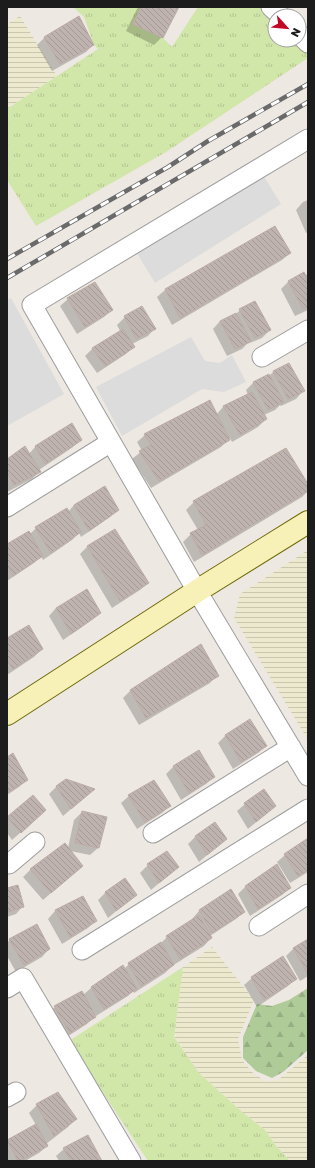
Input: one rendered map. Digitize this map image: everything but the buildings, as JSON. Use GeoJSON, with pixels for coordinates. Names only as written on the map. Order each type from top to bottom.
{"type":"FeatureCollection","features":[{"type":"Feature","properties":{"kind":"street"},"geometry":{"type":"LineString","coordinates":[[308,139],[32,305],[197,591],[308,776]]}},
{"type":"Feature","properties":{"kind":"street"},"geometry":{"type":"LineString","coordinates":[[262,357],[308,330]]}},
{"type":"Feature","properties":{"kind":"street"},"geometry":{"type":"LineString","coordinates":[[7,507],[111,442]]}},
{"type":"Feature","properties":{"kind":"street"},"geometry":{"type":"LineString","coordinates":[[7,714],[197,591],[308,522]]}},
{"type":"Feature","properties":{"kind":"street"},"geometry":{"type":"LineString","coordinates":[[153,833],[291,747]]}},
{"type":"Feature","properties":{"kind":"street"},"geometry":{"type":"LineString","coordinates":[[82,950],[308,809]]}},
{"type":"Feature","properties":{"kind":"street"},"geometry":{"type":"LineString","coordinates":[[7,862],[9,864],[36,842]]}},
{"type":"Feature","properties":{"kind":"street"},"geometry":{"type":"LineString","coordinates":[[259,926],[308,894]]}},
{"type":"Feature","properties":{"kind":"street"},"geometry":{"type":"LineString","coordinates":[[7,988],[23,978],[132,1161]]}},
{"type":"Feature","properties":{"kind":"shaded area"},"geometry":{"type":"Polygon","coordinates":[[[20,16],[57,76],[7,109],[7,24],[20,16]]]}},
{"type":"Feature","properties":{"kind":"shaded area"},"geometry":{"type":"Polygon","coordinates":[[[263,175],[281,204],[155,283],[135,250],[263,175]]]}},
{"type":"Feature","properties":{"kind":"shaded area"},"geometry":{"type":"Polygon","coordinates":[[[11,298],[64,394],[7,426],[7,300],[11,298]]]}},
{"type":"Feature","properties":{"kind":"shaded area"},"geometry":{"type":"Polygon","coordinates":[[[191,337],[205,361],[220,363],[232,355],[246,382],[224,392],[202,389],[122,436],[96,387],[191,337]]]}},
{"type":"Feature","properties":{"kind":"shaded area"},"geometry":{"type":"Polygon","coordinates":[[[308,550],[308,740],[234,618],[240,594],[308,550]]]}},
{"type":"Feature","properties":{"kind":"shaded area"},"geometry":{"type":"Polygon","coordinates":[[[212,947],[254,1000],[238,1039],[242,1060],[252,1072],[265,1081],[278,1080],[308,1055],[308,1161],[290,1161],[277,1147],[265,1130],[241,1111],[199,1073],[174,1036],[183,967],[212,947]]]}},
{"type":"Feature","properties":{"kind":"green space"},"geometry":{"type":"Polygon","coordinates":[[[73,7],[141,7],[133,24],[163,38],[172,47],[198,7],[262,7],[267,11],[267,48],[303,48],[308,53],[308,58],[166,152],[36,226],[7,180],[7,109],[98,49],[94,45],[84,17],[73,7]]]}},
{"type":"Feature","properties":{"kind":"green space"},"geometry":{"type":"Polygon","coordinates":[[[183,967],[174,1037],[199,1073],[241,1111],[265,1130],[277,1147],[290,1161],[148,1161],[69,1041],[183,967]]]}},
{"type":"Feature","properties":{"kind":"green space"},"geometry":{"type":"Polygon","coordinates":[[[308,988],[308,1050],[283,1072],[272,1078],[256,1071],[243,1058],[243,1037],[257,1004],[272,1006],[289,1000],[308,988]]]}},
{"type":"Feature","properties":{"kind":"railway"},"geometry":{"type":"LineString","coordinates":[[7,259],[168,167],[208,141],[308,84]]}},
{"type":"Feature","properties":{"kind":"railway"},"geometry":{"type":"LineString","coordinates":[[7,278],[308,102]]}}]}
